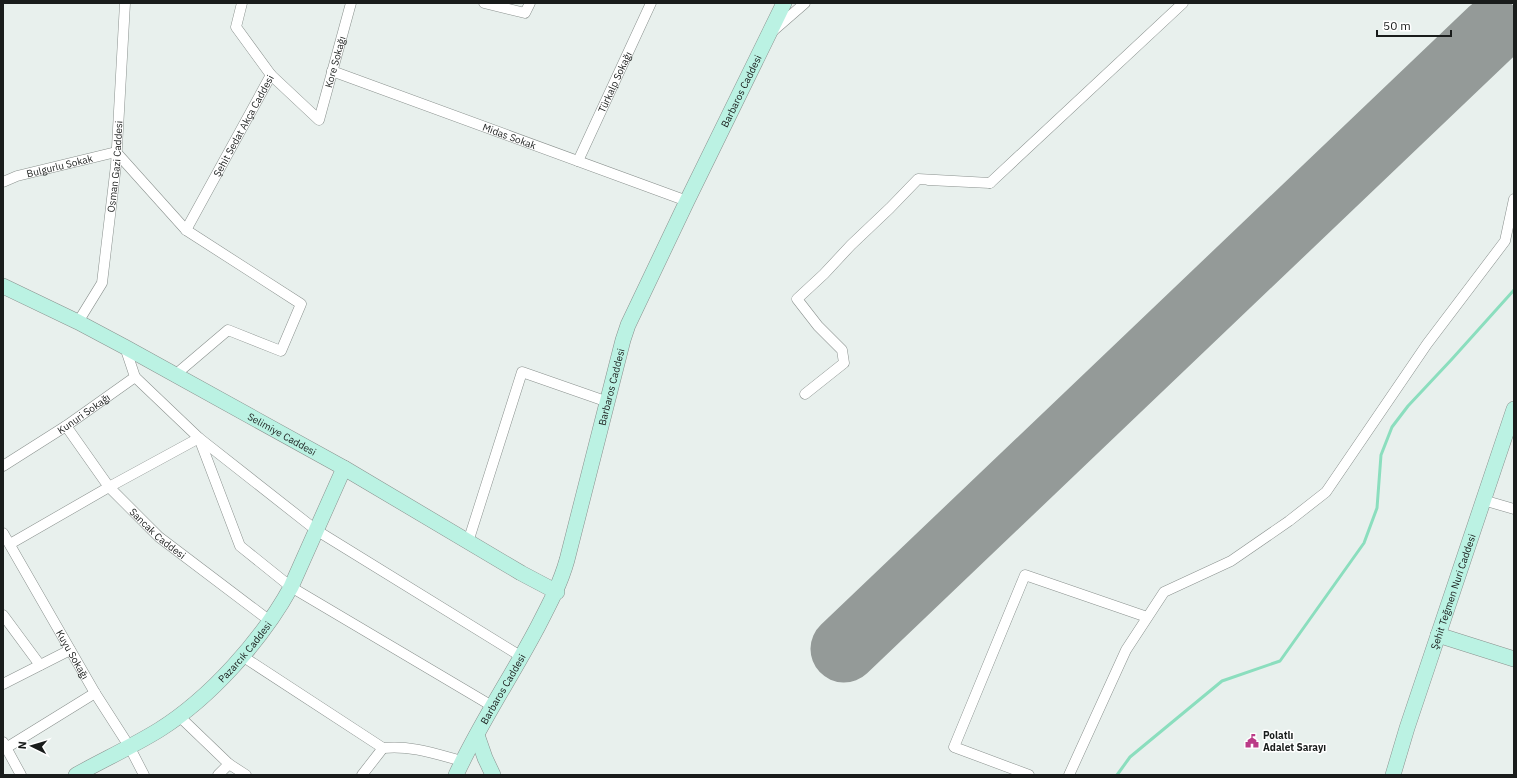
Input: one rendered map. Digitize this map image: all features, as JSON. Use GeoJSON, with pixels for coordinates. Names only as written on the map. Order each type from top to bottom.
{"type":"FeatureCollection","features":[{"type":"Feature","properties":{"kind":"street","name":"Osman Gazi Caddesi"},"geometry":{"type":"LineString","coordinates":[[78,322],[102,283],[116,152],[125,3]]}},
{"type":"Feature","properties":{"kind":"street","name":"Şehit Sedat Akça Caddesi"},"geometry":{"type":"LineString","coordinates":[[186,230],[271,75],[236,27],[242,3]]}},
{"type":"Feature","properties":{"kind":"street","name":"Kore Sokağı"},"geometry":{"type":"LineString","coordinates":[[271,75],[319,120],[351,3]]}},
{"type":"Feature","properties":{"kind":"street"},"geometry":{"type":"LineString","coordinates":[[484,3],[525,13],[530,3]]}},
{"type":"Feature","properties":{"kind":"street","name":"Türkalp Sokağı"},"geometry":{"type":"LineString","coordinates":[[578,161],[651,3]]}},
{"type":"Feature","properties":{"kind":"street","name":"Barbaros Caddesi"},"geometry":{"type":"LineString","coordinates":[[459,768],[492,706],[522,657],[557,592],[568,560],[623,340],[628,326],[687,201],[784,3]]}},
{"type":"Feature","properties":{"kind":"street"},"geometry":{"type":"LineString","coordinates":[[768,35],[805,3]]}},
{"type":"Feature","properties":{"kind":"street"},"geometry":{"type":"LineString","coordinates":[[928,180],[990,183],[1183,3]]}},
{"type":"Feature","properties":{"kind":"street","name":"Midas Sokak"},"geometry":{"type":"LineString","coordinates":[[332,71],[687,201]]}},
{"type":"Feature","properties":{"kind":"street","name":"Bulgurlu Sokak"},"geometry":{"type":"LineString","coordinates":[[3,182],[16,176],[116,152]]}},
{"type":"Feature","properties":{"kind":"street"},"geometry":{"type":"LineString","coordinates":[[116,152],[186,230],[301,304],[281,351],[228,330],[175,375]]}},
{"type":"Feature","properties":{"kind":"street"},"geometry":{"type":"LineString","coordinates":[[806,394],[844,362],[842,350],[818,326],[797,299],[824,274],[851,245],[918,179],[990,183]]}},
{"type":"Feature","properties":{"kind":"street"},"geometry":{"type":"LineString","coordinates":[[1069,775],[1126,650],[1164,592],[1231,561],[1326,492],[1427,344],[1505,241],[1514,199]]}},
{"type":"Feature","properties":{"kind":"street","name":"Selimiye Caddesi"},"geometry":{"type":"LineString","coordinates":[[3,286],[78,322],[125,347],[344,468],[521,573],[557,592]]}},
{"type":"Feature","properties":{"kind":"street"},"geometry":{"type":"LineString","coordinates":[[125,347],[136,377],[199,438],[316,530],[522,657]]}},
{"type":"Feature","properties":{"kind":"street"},"geometry":{"type":"LineString","coordinates":[[468,542],[522,372],[608,402]]}},
{"type":"Feature","properties":{"kind":"street","name":"Kunuri Sokağı"},"geometry":{"type":"LineString","coordinates":[[3,466],[66,426],[136,377]]}},
{"type":"Feature","properties":{"kind":"street","name":"Şehit Teğmen Nuri Caddesi"},"geometry":{"type":"LineString","coordinates":[[1393,775],[1438,635],[1513,413]]}},
{"type":"Feature","properties":{"kind":"street","name":"Sancak Caddesi"},"geometry":{"type":"LineString","coordinates":[[66,426],[109,487],[159,537],[270,621]]}},
{"type":"Feature","properties":{"kind":"street"},"geometry":{"type":"LineString","coordinates":[[10,544],[109,487],[199,438]]}},
{"type":"Feature","properties":{"kind":"street"},"geometry":{"type":"LineString","coordinates":[[199,438],[240,546],[291,587],[492,706]]}},
{"type":"Feature","properties":{"kind":"street","name":"Pazarcık Caddesi"},"geometry":{"type":"LineString","coordinates":[[79,774],[158,730],[179,716],[209,691],[242,656],[270,621],[291,587],[344,468]]}},
{"type":"Feature","properties":{"kind":"street"},"geometry":{"type":"LineString","coordinates":[[1483,500],[1514,509]]}},
{"type":"Feature","properties":{"kind":"street","name":"Kuyu Sokağı"},"geometry":{"type":"LineString","coordinates":[[3,533],[94,694],[129,746],[144,775]]}},
{"type":"Feature","properties":{"kind":"street"},"geometry":{"type":"LineString","coordinates":[[1029,775],[954,747],[1025,575],[1148,617]]}},
{"type":"Feature","properties":{"kind":"street"},"geometry":{"type":"LineString","coordinates":[[3,615],[40,665]]}},
{"type":"Feature","properties":{"kind":"street"},"geometry":{"type":"LineString","coordinates":[[1438,635],[1514,659]]}},
{"type":"Feature","properties":{"kind":"street"},"geometry":{"type":"LineString","coordinates":[[3,684],[70,650]]}},
{"type":"Feature","properties":{"kind":"street"},"geometry":{"type":"LineString","coordinates":[[242,656],[383,748],[415,748],[459,768]]}},
{"type":"Feature","properties":{"kind":"street"},"geometry":{"type":"LineString","coordinates":[[21,775],[4,745],[94,694]]}},
{"type":"Feature","properties":{"kind":"street"},"geometry":{"type":"LineString","coordinates":[[179,716],[229,764],[246,775]]}},
{"type":"Feature","properties":{"kind":"street"},"geometry":{"type":"LineString","coordinates":[[477,735],[493,775]]}},
{"type":"Feature","properties":{"kind":"street"},"geometry":{"type":"LineString","coordinates":[[362,775],[383,748]]}},
{"type":"Feature","properties":{"kind":"street"},"geometry":{"type":"LineString","coordinates":[[218,775],[229,764]]}},
{"type":"Feature","properties":{"kind":"waterway"},"geometry":{"type":"LineString","coordinates":[[1117,775],[1130,757],[1222,681],[1280,661],[1364,543],[1377,508],[1381,455],[1392,427],[1408,406],[1514,290]]}},
{"type":"Feature","properties":{"kind":"runway"},"geometry":{"type":"LineString","coordinates":[[844,649],[1492,31]]}},
{"type":"Feature","properties":{"kind":"place","name":"Polatlı Adalet Sarayı"},"geometry":{"type":"Point","coordinates":[1252,741]}}]}
